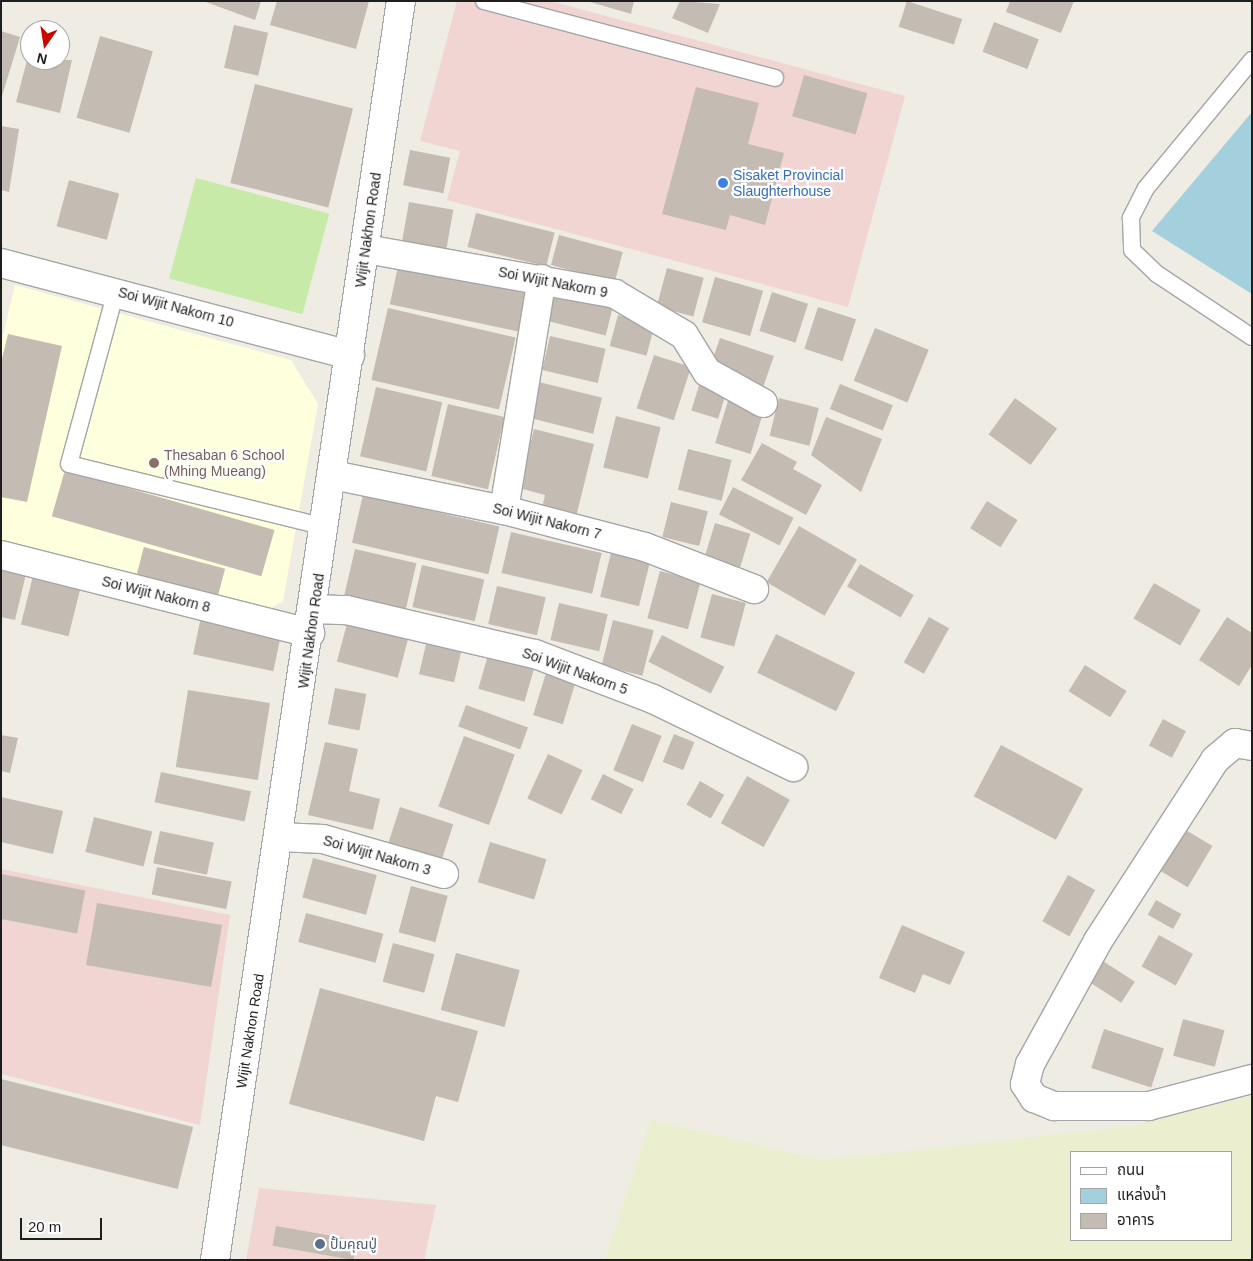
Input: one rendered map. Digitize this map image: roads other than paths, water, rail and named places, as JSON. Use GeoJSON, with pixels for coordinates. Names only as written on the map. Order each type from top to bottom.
{"type":"FeatureCollection","features":[{"type":"Feature","properties":{"kind":"street","name":"Wijit Nakhon Road"},"geometry":{"type":"LineString","coordinates":[[215,1260],[326,527],[401,1]]}},
{"type":"Feature","properties":{"kind":"street","name":"Soi Wijit Nakorn 9"},"geometry":{"type":"LineString","coordinates":[[366,250],[542,279],[615,294],[684,335],[707,372],[763,403]]}},
{"type":"Feature","properties":{"kind":"street","name":"Soi Wijit Nakorn 10"},"geometry":{"type":"LineString","coordinates":[[1,263],[116,290],[350,355]]}},
{"type":"Feature","properties":{"kind":"street"},"geometry":{"type":"LineString","coordinates":[[504,510],[542,279]]}},
{"type":"Feature","properties":{"kind":"street","name":"Soi Wijit Nakorn 7"},"geometry":{"type":"LineString","coordinates":[[333,475],[504,510],[645,547],[754,589]]}},
{"type":"Feature","properties":{"kind":"street","name":"Soi Wijit Nakorn 8"},"geometry":{"type":"LineString","coordinates":[[1,555],[312,621]]}},
{"type":"Feature","properties":{"kind":"street","name":"Soi Wijit Nakorn 5"},"geometry":{"type":"LineString","coordinates":[[312,621],[347,610],[535,654],[653,699],[793,767]]}},
{"type":"Feature","properties":{"kind":"street"},"geometry":{"type":"LineString","coordinates":[[1252,746],[1235,743],[1215,760],[1098,941],[1030,1064],[1025,1084],[1034,1098],[1054,1106],[1149,1106],[1252,1079]]}},
{"type":"Feature","properties":{"kind":"street","name":"Soi Wijit Nakorn 3"},"geometry":{"type":"LineString","coordinates":[[279,837],[323,839],[444,874]]}},
{"type":"Feature","properties":{"kind":"lane"},"geometry":{"type":"LineString","coordinates":[[484,1],[775,78]]}},
{"type":"Feature","properties":{"kind":"lane"},"geometry":{"type":"LineString","coordinates":[[1252,60],[1146,188],[1131,218],[1132,250],[1157,274],[1252,337]]}},
{"type":"Feature","properties":{"kind":"lane"},"geometry":{"type":"LineString","coordinates":[[116,290],[70,464],[326,527]]}},
{"type":"Feature","properties":{"kind":"water"},"geometry":{"type":"Polygon","coordinates":[[[1252,112],[1252,294],[1152,231],[1252,112]]]}},
{"type":"Feature","properties":{"kind":"place","name":"Sisaket Provincial Slaughterhouse"},"geometry":{"type":"Point","coordinates":[723,183]}},
{"type":"Feature","properties":{"kind":"place","name":"Thesaban 6 School (Mhing Mueang)"},"geometry":{"type":"Point","coordinates":[154,463]}},
{"type":"Feature","properties":{"kind":"place","name":"ปั้มคุณปู่"},"geometry":{"type":"Point","coordinates":[320,1244]}}]}
